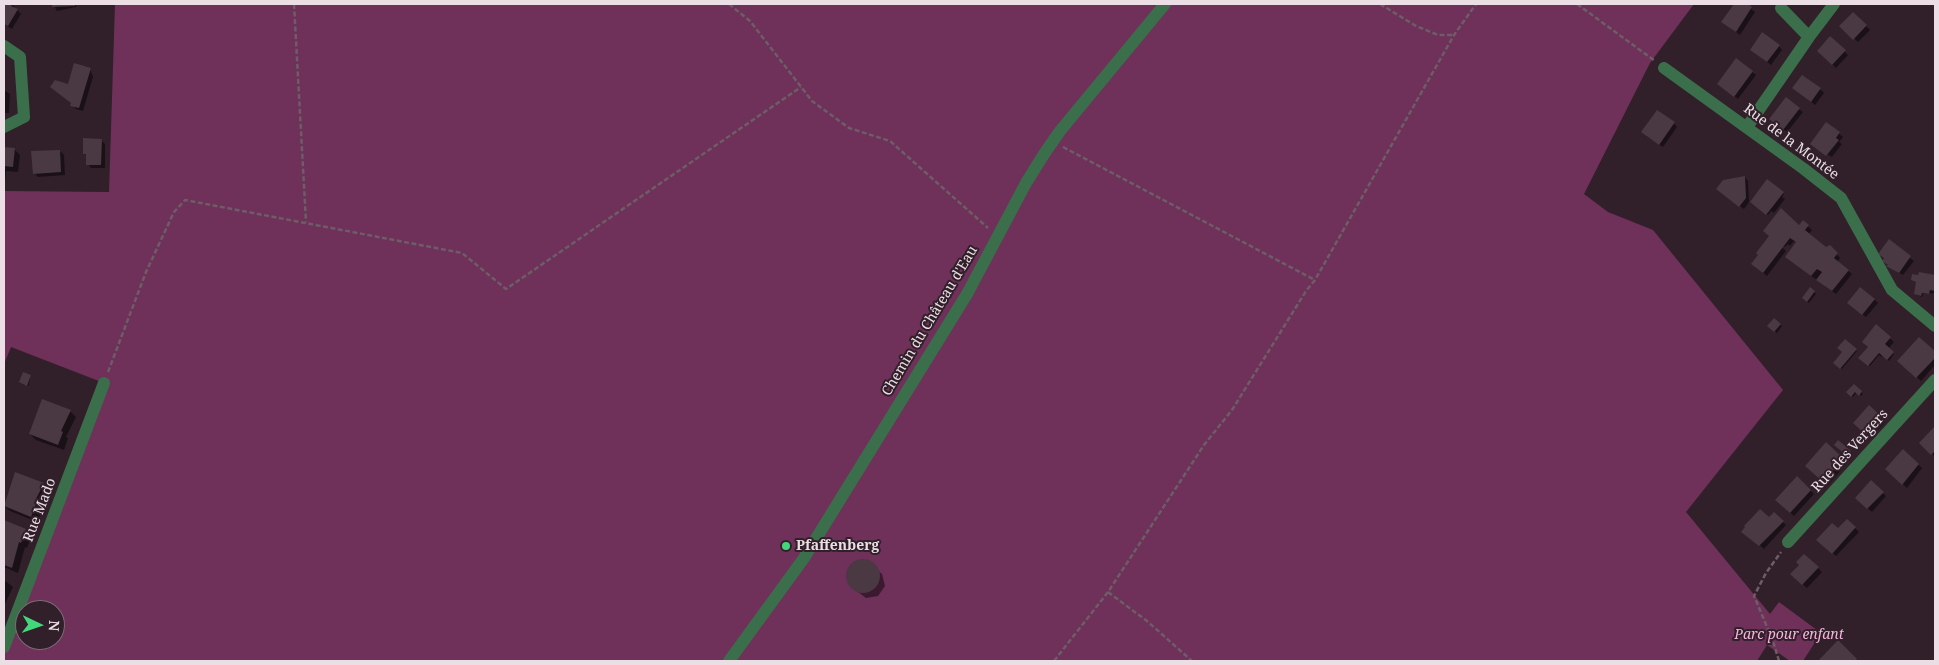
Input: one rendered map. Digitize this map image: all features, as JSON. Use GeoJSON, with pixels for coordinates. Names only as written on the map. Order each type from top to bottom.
{"type":"FeatureCollection","features":[{"type":"Feature","properties":{"kind":"street","name":"Chemin du Château d'Eau"},"geometry":{"type":"LineString","coordinates":[[729,661],[804,558],[966,294],[999,236],[1026,182],[1053,142],[1165,4]]}},
{"type":"Feature","properties":{"kind":"street"},"geometry":{"type":"LineString","coordinates":[[1746,127],[1834,4]]}},
{"type":"Feature","properties":{"kind":"street"},"geometry":{"type":"LineString","coordinates":[[1781,8],[1809,37]]}},
{"type":"Feature","properties":{"kind":"street"},"geometry":{"type":"LineString","coordinates":[[4,46],[20,56],[24,117],[4,127]]}},
{"type":"Feature","properties":{"kind":"street","name":"Rue de la Montée"},"geometry":{"type":"LineString","coordinates":[[1664,68],[1841,198],[1892,290],[1935,326]]}},
{"type":"Feature","properties":{"kind":"street","name":"Rue des Vergers"},"geometry":{"type":"LineString","coordinates":[[1788,542],[1935,380]]}},
{"type":"Feature","properties":{"kind":"street","name":"Rue Mado"},"geometry":{"type":"LineString","coordinates":[[4,647],[104,383]]}},
{"type":"Feature","properties":{"kind":"path"},"geometry":{"type":"LineString","coordinates":[[294,4],[306,222]]}},
{"type":"Feature","properties":{"kind":"path"},"geometry":{"type":"LineString","coordinates":[[730,4],[750,21],[812,101],[849,128],[890,141],[977,220],[999,236]]}},
{"type":"Feature","properties":{"kind":"path"},"geometry":{"type":"LineString","coordinates":[[1380,4],[1416,26],[1438,35],[1454,35]]}},
{"type":"Feature","properties":{"kind":"path"},"geometry":{"type":"LineString","coordinates":[[1054,661],[1108,592],[1204,446],[1232,410],[1306,291],[1315,280],[1454,35],[1476,4]]}},
{"type":"Feature","properties":{"kind":"path"},"geometry":{"type":"LineString","coordinates":[[1577,4],[1664,68]]}},
{"type":"Feature","properties":{"kind":"path"},"geometry":{"type":"LineString","coordinates":[[104,383],[146,272],[174,212],[185,200],[462,253],[506,289],[801,87]]}},
{"type":"Feature","properties":{"kind":"path"},"geometry":{"type":"LineString","coordinates":[[1053,142],[1315,280]]}},
{"type":"Feature","properties":{"kind":"path"},"geometry":{"type":"LineString","coordinates":[[1779,661],[1754,596],[1766,573],[1788,542]]}},
{"type":"Feature","properties":{"kind":"path"},"geometry":{"type":"LineString","coordinates":[[1108,592],[1147,621],[1192,661]]}},
{"type":"Feature","properties":{"kind":"green space","name":"Parc pour enfant"},"geometry":{"type":"Polygon","coordinates":[[[115,4],[1694,4],[1650,63],[1584,194],[1608,212],[1653,230],[1783,390],[1686,512],[1770,614],[1779,602],[1821,633],[1803,661],[1790,661],[1767,645],[1757,661],[4,661],[4,647],[15,618],[15,650],[65,650],[65,600],[22,600],[104,383],[11,347],[4,364],[4,191],[109,192],[115,4]]]}},
{"type":"Feature","properties":{"kind":"building"},"geometry":{"type":"Polygon","coordinates":[[[4,4],[13,4],[11,6],[18,9],[8,26],[4,24],[4,4]]]}},
{"type":"Feature","properties":{"kind":"building"},"geometry":{"type":"Polygon","coordinates":[[[52,4],[75,4],[75,6],[52,7],[52,4]]]}},
{"type":"Feature","properties":{"kind":"building"},"geometry":{"type":"Polygon","coordinates":[[[1734,4],[1748,4],[1752,7],[1736,32],[1721,22],[1734,4]]]}},
{"type":"Feature","properties":{"kind":"building"},"geometry":{"type":"Polygon","coordinates":[[[1853,12],[1867,25],[1853,40],[1839,26],[1853,12]]]}},
{"type":"Feature","properties":{"kind":"building"},"geometry":{"type":"Polygon","coordinates":[[[1762,32],[1780,45],[1767,62],[1750,50],[1762,32]]]}},
{"type":"Feature","properties":{"kind":"building"},"geometry":{"type":"Polygon","coordinates":[[[1830,36],[1846,50],[1832,65],[1817,51],[1830,36]]]}},
{"type":"Feature","properties":{"kind":"building"},"geometry":{"type":"Polygon","coordinates":[[[1736,58],[1753,71],[1734,97],[1717,84],[1736,58]]]}},
{"type":"Feature","properties":{"kind":"building"},"geometry":{"type":"Polygon","coordinates":[[[74,63],[91,68],[79,108],[70,106],[71,103],[50,87],[55,80],[68,84],[74,63]]]}},
{"type":"Feature","properties":{"kind":"building"},"geometry":{"type":"Polygon","coordinates":[[[1802,75],[1821,88],[1811,102],[1792,88],[1802,75]]]}},
{"type":"Feature","properties":{"kind":"building"},"geometry":{"type":"Polygon","coordinates":[[[1786,97],[1800,108],[1783,130],[1769,119],[1786,97]]]}},
{"type":"Feature","properties":{"kind":"building"},"geometry":{"type":"Polygon","coordinates":[[[1657,110],[1675,122],[1659,145],[1641,132],[1657,110]]]}},
{"type":"Feature","properties":{"kind":"building"},"geometry":{"type":"Polygon","coordinates":[[[1826,122],[1840,132],[1836,138],[1839,140],[1826,156],[1810,144],[1826,122]]]}},
{"type":"Feature","properties":{"kind":"building"},"geometry":{"type":"Polygon","coordinates":[[[83,138],[102,139],[101,165],[86,165],[86,154],[83,154],[83,138]]]}},
{"type":"Feature","properties":{"kind":"building"},"geometry":{"type":"Polygon","coordinates":[[[4,147],[15,148],[13,167],[4,166],[4,147]]]}},
{"type":"Feature","properties":{"kind":"building"},"geometry":{"type":"Polygon","coordinates":[[[60,150],[61,172],[33,174],[31,151],[60,150]]]}},
{"type":"Feature","properties":{"kind":"building"},"geometry":{"type":"Polygon","coordinates":[[[1745,176],[1746,198],[1739,207],[1716,189],[1723,180],[1745,176]]]}},
{"type":"Feature","properties":{"kind":"building"},"geometry":{"type":"Polygon","coordinates":[[[1767,179],[1784,192],[1766,215],[1750,202],[1767,179]]]}},
{"type":"Feature","properties":{"kind":"building"},"geometry":{"type":"Polygon","coordinates":[[[1781,208],[1799,225],[1803,220],[1809,225],[1805,230],[1826,247],[1830,245],[1838,253],[1834,258],[1849,270],[1832,291],[1816,280],[1822,272],[1817,269],[1811,276],[1785,257],[1796,242],[1790,238],[1763,273],[1751,264],[1758,255],[1756,253],[1769,236],[1763,231],[1781,208]]]}},
{"type":"Feature","properties":{"kind":"building"},"geometry":{"type":"Polygon","coordinates":[[[1889,239],[1911,256],[1899,273],[1886,266],[1888,265],[1882,261],[1884,258],[1878,254],[1889,239]]]}},
{"type":"Feature","properties":{"kind":"building"},"geometry":{"type":"Polygon","coordinates":[[[1919,272],[1935,275],[1935,291],[1930,290],[1929,294],[1922,293],[1921,296],[1914,294],[1916,282],[1911,280],[1912,274],[1918,275],[1919,272]]]}},
{"type":"Feature","properties":{"kind":"building"},"geometry":{"type":"Polygon","coordinates":[[[1810,287],[1815,291],[1807,302],[1802,298],[1810,287]]]}},
{"type":"Feature","properties":{"kind":"building"},"geometry":{"type":"Polygon","coordinates":[[[1860,287],[1875,299],[1862,315],[1847,303],[1860,287]]]}},
{"type":"Feature","properties":{"kind":"building"},"geometry":{"type":"Polygon","coordinates":[[[1774,318],[1781,324],[1774,332],[1767,326],[1774,318]]]}},
{"type":"Feature","properties":{"kind":"building"},"geometry":{"type":"Polygon","coordinates":[[[1876,324],[1891,337],[1885,344],[1894,352],[1887,360],[1879,353],[1868,366],[1858,358],[1868,347],[1862,342],[1876,324]]]}},
{"type":"Feature","properties":{"kind":"building"},"geometry":{"type":"Polygon","coordinates":[[[1919,337],[1935,351],[1935,358],[1916,378],[1897,361],[1919,337]]]}},
{"type":"Feature","properties":{"kind":"building"},"geometry":{"type":"Polygon","coordinates":[[[1845,339],[1857,349],[1840,369],[1833,363],[1842,352],[1837,348],[1845,339]]]}},
{"type":"Feature","properties":{"kind":"building"},"geometry":{"type":"Polygon","coordinates":[[[23,372],[31,375],[27,386],[19,382],[23,372]]]}},
{"type":"Feature","properties":{"kind":"building"},"geometry":{"type":"Polygon","coordinates":[[[1854,384],[1862,391],[1859,396],[1855,392],[1851,397],[1846,392],[1854,384]]]}},
{"type":"Feature","properties":{"kind":"building"},"geometry":{"type":"Polygon","coordinates":[[[42,399],[71,410],[61,431],[63,432],[58,445],[29,434],[42,399]]]}},
{"type":"Feature","properties":{"kind":"building"},"geometry":{"type":"Polygon","coordinates":[[[1869,405],[1882,417],[1866,435],[1853,423],[1869,405]]]}},
{"type":"Feature","properties":{"kind":"building"},"geometry":{"type":"Polygon","coordinates":[[[1935,426],[1935,451],[1931,455],[1919,443],[1935,426]]]}},
{"type":"Feature","properties":{"kind":"building"},"geometry":{"type":"Polygon","coordinates":[[[1838,440],[1851,451],[1846,455],[1834,445],[1838,440]]]}},
{"type":"Feature","properties":{"kind":"building"},"geometry":{"type":"Polygon","coordinates":[[[1826,442],[1844,459],[1823,482],[1805,466],[1826,442]]]}},
{"type":"Feature","properties":{"kind":"building"},"geometry":{"type":"Polygon","coordinates":[[[1903,449],[1919,464],[1902,485],[1885,469],[1903,449]]]}},
{"type":"Feature","properties":{"kind":"building"},"geometry":{"type":"Polygon","coordinates":[[[15,472],[44,483],[34,503],[36,504],[31,517],[4,506],[15,472]]]}},
{"type":"Feature","properties":{"kind":"building"},"geometry":{"type":"Polygon","coordinates":[[[1797,476],[1811,490],[1790,513],[1775,500],[1797,476]]]}},
{"type":"Feature","properties":{"kind":"building"},"geometry":{"type":"Polygon","coordinates":[[[1871,480],[1884,492],[1867,509],[1855,498],[1871,480]]]}},
{"type":"Feature","properties":{"kind":"building"},"geometry":{"type":"Polygon","coordinates":[[[1760,509],[1769,517],[1774,512],[1784,521],[1759,546],[1741,532],[1744,526],[1760,509]]]}},
{"type":"Feature","properties":{"kind":"building"},"geometry":{"type":"Polygon","coordinates":[[[1847,519],[1856,527],[1832,554],[1816,540],[1832,523],[1838,528],[1847,519]]]}},
{"type":"Feature","properties":{"kind":"building"},"geometry":{"type":"Polygon","coordinates":[[[4,520],[26,529],[21,543],[19,542],[12,568],[4,565],[4,520]]]}},
{"type":"Feature","properties":{"kind":"building"},"geometry":{"type":"Polygon","coordinates":[[[1804,554],[1819,567],[1802,585],[1790,574],[1799,565],[1796,562],[1804,554]]]}},
{"type":"Feature","properties":{"kind":"building"},"geometry":{"type":"Polygon","coordinates":[[[863,559],[875,564],[880,576],[875,588],[863,593],[851,588],[846,576],[851,564],[863,559]]]}},
{"type":"Feature","properties":{"kind":"building"},"geometry":{"type":"Polygon","coordinates":[[[1838,640],[1857,659],[1855,661],[1819,660],[1838,640]]]}},
{"type":"Feature","properties":{"kind":"place","name":"Pfaffenberg"},"geometry":{"type":"Point","coordinates":[786,546]}}]}
